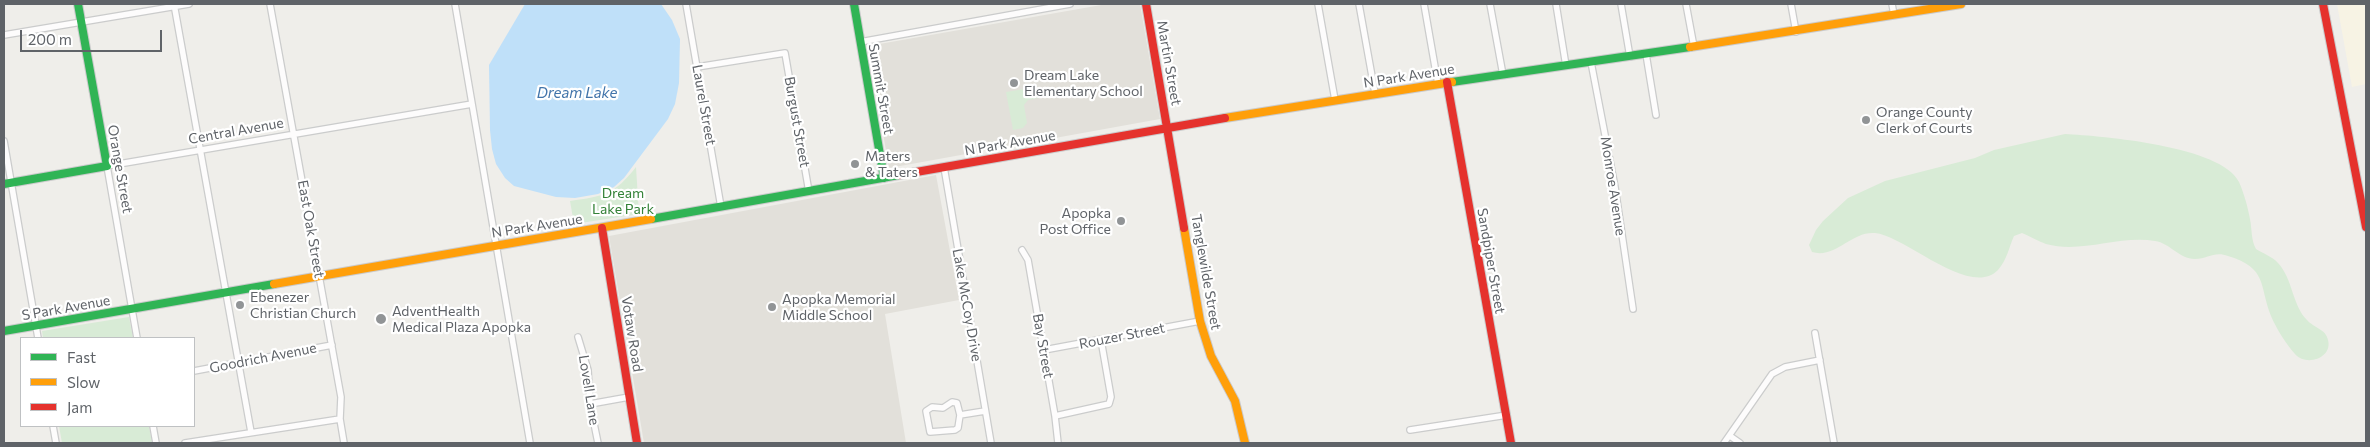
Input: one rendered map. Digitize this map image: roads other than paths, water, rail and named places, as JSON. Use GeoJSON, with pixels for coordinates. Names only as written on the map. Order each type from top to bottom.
{"type":"FeatureCollection","features":[{"type":"Feature","properties":{"kind":"main road","name":"Orange Street"},"geometry":{"type":"LineString","coordinates":[[78,4],[107,166]]}},
{"type":"Feature","properties":{"kind":"main road","name":"Summit Street"},"geometry":{"type":"LineString","coordinates":[[854,4],[884,178]]}},
{"type":"Feature","properties":{"kind":"main road","name":"Martin Street"},"geometry":{"type":"LineString","coordinates":[[1146,4],[1168,128]]}},
{"type":"Feature","properties":{"kind":"main road","name":"N Park Avenue"},"geometry":{"type":"LineString","coordinates":[[132,309],[1375,93],[1796,32],[1961,4]]}},
{"type":"Feature","properties":{"kind":"main road"},"geometry":{"type":"LineString","coordinates":[[2323,4],[2366,225]]}},
{"type":"Feature","properties":{"kind":"main road","name":"Sandpiper Street"},"geometry":{"type":"LineString","coordinates":[[1447,82],[1511,443]]}},
{"type":"Feature","properties":{"kind":"main road","name":"Tanglewilde Street"},"geometry":{"type":"LineString","coordinates":[[1168,128],[1200,321],[1211,356],[1235,401],[1245,443]]}},
{"type":"Feature","properties":{"kind":"main road","name":"Central Avenue"},"geometry":{"type":"LineString","coordinates":[[7,183],[107,166]]}},
{"type":"Feature","properties":{"kind":"main road","name":"Votaw Road"},"geometry":{"type":"LineString","coordinates":[[602,228],[637,443]]}},
{"type":"Feature","properties":{"kind":"main road","name":"S Park Avenue"},"geometry":{"type":"LineString","coordinates":[[4,331],[132,309]]}},
{"type":"Feature","properties":{"kind":"street"},"geometry":{"type":"LineString","coordinates":[[4,35],[189,4]]}},
{"type":"Feature","properties":{"kind":"street","name":"East Oak Street"},"geometry":{"type":"LineString","coordinates":[[270,4],[341,397],[340,419],[344,443]]}},
{"type":"Feature","properties":{"kind":"street"},"geometry":{"type":"LineString","coordinates":[[455,4],[530,443]]}},
{"type":"Feature","properties":{"kind":"street","name":"Laurel Street"},"geometry":{"type":"LineString","coordinates":[[686,4],[722,207]]}},
{"type":"Feature","properties":{"kind":"street"},"geometry":{"type":"LineString","coordinates":[[860,42],[1070,4]]}},
{"type":"Feature","properties":{"kind":"street"},"geometry":{"type":"LineString","coordinates":[[1318,4],[1335,100]]}},
{"type":"Feature","properties":{"kind":"street"},"geometry":{"type":"LineString","coordinates":[[1359,4],[1375,93]]}},
{"type":"Feature","properties":{"kind":"street"},"geometry":{"type":"LineString","coordinates":[[1424,4],[1438,84]]}},
{"type":"Feature","properties":{"kind":"street"},"geometry":{"type":"LineString","coordinates":[[1490,4],[1503,75]]}},
{"type":"Feature","properties":{"kind":"street"},"geometry":{"type":"LineString","coordinates":[[1556,4],[1566,66]]}},
{"type":"Feature","properties":{"kind":"street"},"geometry":{"type":"LineString","coordinates":[[1621,4],[1630,57]]}},
{"type":"Feature","properties":{"kind":"street"},"geometry":{"type":"LineString","coordinates":[[1686,4],[1694,47]]}},
{"type":"Feature","properties":{"kind":"street"},"geometry":{"type":"LineString","coordinates":[[1791,4],[1796,32]]}},
{"type":"Feature","properties":{"kind":"street"},"geometry":{"type":"LineString","coordinates":[[1892,4],[1894,15]]}},
{"type":"Feature","properties":{"kind":"street"},"geometry":{"type":"LineString","coordinates":[[174,5],[251,432]]}},
{"type":"Feature","properties":{"kind":"street","name":"Burgust Street"},"geometry":{"type":"LineString","coordinates":[[697,67],[785,53],[809,192]]}},
{"type":"Feature","properties":{"kind":"street"},"geometry":{"type":"LineString","coordinates":[[1646,54],[1656,115]]}},
{"type":"Feature","properties":{"kind":"street","name":"Monroe Avenue"},"geometry":{"type":"LineString","coordinates":[[1592,62],[1615,187],[1633,309]]}},
{"type":"Feature","properties":{"kind":"street","name":"Central Avenue"},"geometry":{"type":"LineString","coordinates":[[107,166],[472,104]]}},
{"type":"Feature","properties":{"kind":"street"},"geometry":{"type":"LineString","coordinates":[[4,140],[7,183],[38,337]]}},
{"type":"Feature","properties":{"kind":"street","name":"Orange Street"},"geometry":{"type":"LineString","coordinates":[[107,166],[137,337]]}},
{"type":"Feature","properties":{"kind":"street","name":"Lake McCoy Drive"},"geometry":{"type":"LineString","coordinates":[[944,167],[991,443]]}},
{"type":"Feature","properties":{"kind":"street","name":"Bay Street"},"geometry":{"type":"LineString","coordinates":[[1022,250],[1028,260],[1058,443]]}},
{"type":"Feature","properties":{"kind":"street","name":"Rouzer Street"},"geometry":{"type":"LineString","coordinates":[[1044,350],[1200,321]]}},
{"type":"Feature","properties":{"kind":"street"},"geometry":{"type":"LineString","coordinates":[[1815,333],[1834,443]]}},
{"type":"Feature","properties":{"kind":"street","name":"Lovell Lane"},"geometry":{"type":"LineString","coordinates":[[578,337],[588,370],[590,404],[598,443]]}},
{"type":"Feature","properties":{"kind":"street"},"geometry":{"type":"LineString","coordinates":[[1055,416],[1109,404],[1110,396],[1101,340]]}},
{"type":"Feature","properties":{"kind":"street","name":"Goodrich Avenue"},"geometry":{"type":"LineString","coordinates":[[195,371],[332,345]]}},
{"type":"Feature","properties":{"kind":"street"},"geometry":{"type":"LineString","coordinates":[[1724,443],[1772,374],[1785,366],[1820,360]]}},
{"type":"Feature","properties":{"kind":"street"},"geometry":{"type":"LineString","coordinates":[[590,404],[630,397]]}},
{"type":"Feature","properties":{"kind":"street"},"geometry":{"type":"LineString","coordinates":[[955,402],[960,415],[958,428],[955,430],[933,432],[928,429],[926,411],[932,407],[943,408],[955,402]]}},
{"type":"Feature","properties":{"kind":"street"},"geometry":{"type":"LineString","coordinates":[[960,415],[985,411]]}},
{"type":"Feature","properties":{"kind":"street"},"geometry":{"type":"LineString","coordinates":[[1410,430],[1507,415]]}},
{"type":"Feature","properties":{"kind":"street"},"geometry":{"type":"LineString","coordinates":[[185,443],[340,419]]}},
{"type":"Feature","properties":{"kind":"street"},"geometry":{"type":"LineString","coordinates":[[53,427],[56,443]]}},
{"type":"Feature","properties":{"kind":"street"},"geometry":{"type":"LineString","coordinates":[[153,427],[156,443]]}},
{"type":"Feature","properties":{"kind":"street"},"geometry":{"type":"LineString","coordinates":[[1730,436],[1740,443]]}},
{"type":"Feature","properties":{"kind":"water","name":"Dream Lake"},"geometry":{"type":"Polygon","coordinates":[[[525,4],[661,4],[672,20],[680,39],[679,83],[675,104],[668,119],[624,178],[614,187],[598,194],[575,198],[556,197],[514,186],[505,178],[496,164],[490,130],[489,65],[525,4]]]}},
{"type":"Feature","properties":{"kind":"place","name":"Dream Lake Elementary School"},"geometry":{"type":"Point","coordinates":[1014,83]}},
{"type":"Feature","properties":{"kind":"place","name":"Orange County Clerk of Courts"},"geometry":{"type":"Point","coordinates":[1866,120]}},
{"type":"Feature","properties":{"kind":"place","name":"Maters & Taters"},"geometry":{"type":"Point","coordinates":[855,164]}},
{"type":"Feature","properties":{"kind":"place","name":"Apopka Post Office"},"geometry":{"type":"Point","coordinates":[1121,221]}},
{"type":"Feature","properties":{"kind":"place","name":"Ebenezer Christian Church"},"geometry":{"type":"Point","coordinates":[240,305]}},
{"type":"Feature","properties":{"kind":"place","name":"Apopka Memorial Middle School"},"geometry":{"type":"Point","coordinates":[772,307]}},
{"type":"Feature","properties":{"kind":"place","name":"AdventHealth Medical Plaza Apopka"},"geometry":{"type":"Point","coordinates":[381,319]}},
{"type":"Feature","properties":{"kind":"park label","name":"Dream Lake Park"},"geometry":{"type":"Point","coordinates":[623,202]}}]}
